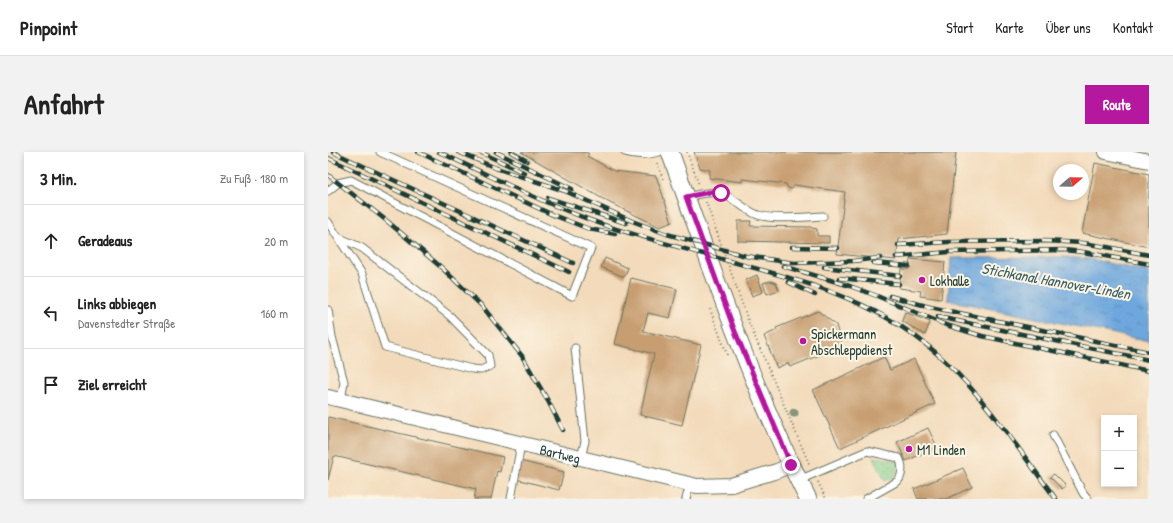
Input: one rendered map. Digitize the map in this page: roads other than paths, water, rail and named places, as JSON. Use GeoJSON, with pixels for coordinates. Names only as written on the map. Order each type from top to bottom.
{"type":"FeatureCollection","features":[{"type":"Feature","properties":{"kind":"street"},"geometry":{"type":"LineString","coordinates":[[670,152],[694,195],[734,329],[791,465],[806,477],[808,499]]}},
{"type":"Feature","properties":{"kind":"street"},"geometry":{"type":"LineString","coordinates":[[1107,152],[1149,161]]}},
{"type":"Feature","properties":{"kind":"street","name":"Bartweg"},"geometry":{"type":"LineString","coordinates":[[334,399],[697,486],[731,486],[791,465]]}},
{"type":"Feature","properties":{"kind":"lane"},"geometry":{"type":"LineString","coordinates":[[328,191],[338,183],[351,180],[572,296],[592,248],[380,152]]}},
{"type":"Feature","properties":{"kind":"lane"},"geometry":{"type":"LineString","coordinates":[[625,152],[633,155],[650,155],[659,152]]}},
{"type":"Feature","properties":{"kind":"lane"},"geometry":{"type":"LineString","coordinates":[[694,195],[710,192],[721,193],[758,215],[772,217],[823,216]]}},
{"type":"Feature","properties":{"kind":"lane"},"geometry":{"type":"LineString","coordinates":[[328,222],[362,274],[385,347],[472,369],[481,370],[490,366],[488,355],[450,316],[362,248],[338,236]]}},
{"type":"Feature","properties":{"kind":"lane"},"geometry":{"type":"LineString","coordinates":[[328,310],[332,337],[344,382],[334,399]]}},
{"type":"Feature","properties":{"kind":"lane"},"geometry":{"type":"LineString","coordinates":[[328,328],[332,337]]}},
{"type":"Feature","properties":{"kind":"lane"},"geometry":{"type":"LineString","coordinates":[[575,348],[585,441],[581,458]]}},
{"type":"Feature","properties":{"kind":"lane"},"geometry":{"type":"LineString","coordinates":[[1053,435],[1083,493],[1088,499]]}},
{"type":"Feature","properties":{"kind":"lane"},"geometry":{"type":"LineString","coordinates":[[511,499],[521,444]]}},
{"type":"Feature","properties":{"kind":"lane"},"geometry":{"type":"LineString","coordinates":[[806,477],[867,451],[899,458],[902,468],[901,477],[898,481],[866,499]]}},
{"type":"Feature","properties":{"kind":"lane"},"geometry":{"type":"LineString","coordinates":[[686,499],[690,484]]}},
{"type":"Feature","properties":{"kind":"water","name":"Stichkanal Hannover-Linden"},"geometry":{"type":"Polygon","coordinates":[[[1065,257],[1090,259],[1149,272],[1149,341],[948,300],[951,258],[1065,257]]]}},
{"type":"Feature","properties":{"kind":"railway"},"geometry":{"type":"LineString","coordinates":[[333,152],[573,263]]}},
{"type":"Feature","properties":{"kind":"railway"},"geometry":{"type":"LineString","coordinates":[[418,152],[553,215],[589,229],[615,234]]}},
{"type":"Feature","properties":{"kind":"railway"},"geometry":{"type":"LineString","coordinates":[[439,152],[526,193],[593,221],[817,287],[845,297],[871,309],[922,341],[961,377],[990,411],[1056,499]]}},
{"type":"Feature","properties":{"kind":"railway"},"geometry":{"type":"LineString","coordinates":[[458,152],[496,168],[565,191],[632,221],[667,234],[746,256],[794,263],[853,261],[880,258]]}},
{"type":"Feature","properties":{"kind":"railway"},"geometry":{"type":"LineString","coordinates":[[480,152],[525,173]]}},
{"type":"Feature","properties":{"kind":"railway"},"geometry":{"type":"LineString","coordinates":[[496,152],[572,189]]}},
{"type":"Feature","properties":{"kind":"railway"},"geometry":{"type":"LineString","coordinates":[[511,152],[527,161]]}},
{"type":"Feature","properties":{"kind":"railway"},"geometry":{"type":"LineString","coordinates":[[328,158],[569,272]]}},
{"type":"Feature","properties":{"kind":"railway"},"geometry":{"type":"LineString","coordinates":[[328,175],[387,221],[442,268],[482,306],[522,356],[563,430]]}},
{"type":"Feature","properties":{"kind":"railway"},"geometry":{"type":"LineString","coordinates":[[548,198],[626,223]]}},
{"type":"Feature","properties":{"kind":"railway"},"geometry":{"type":"LineString","coordinates":[[898,245],[948,242],[1045,241],[1083,243],[1149,255]]}},
{"type":"Feature","properties":{"kind":"railway"},"geometry":{"type":"LineString","coordinates":[[792,247],[838,248]]}},
{"type":"Feature","properties":{"kind":"railway"},"geometry":{"type":"LineString","coordinates":[[896,257],[949,252],[1064,250],[1149,264]]}},
{"type":"Feature","properties":{"kind":"railway"},"geometry":{"type":"LineString","coordinates":[[873,263],[909,266]]}},
{"type":"Feature","properties":{"kind":"railway"},"geometry":{"type":"LineString","coordinates":[[783,266],[847,285],[946,325],[982,336],[1149,371]]}},
{"type":"Feature","properties":{"kind":"railway"},"geometry":{"type":"LineString","coordinates":[[824,267],[900,276]]}},
{"type":"Feature","properties":{"kind":"railway"},"geometry":{"type":"LineString","coordinates":[[839,278],[899,284]]}},
{"type":"Feature","properties":{"kind":"railway"},"geometry":{"type":"LineString","coordinates":[[788,282],[815,295]]}},
{"type":"Feature","properties":{"kind":"railway"},"geometry":{"type":"LineString","coordinates":[[890,296],[930,307],[1149,352]]}},
{"type":"Feature","properties":{"kind":"railway"},"geometry":{"type":"LineString","coordinates":[[938,317],[1149,360]]}},
{"type":"Feature","properties":{"kind":"place","name":"Lokhalle"},"geometry":{"type":"Point","coordinates":[922,280]}},
{"type":"Feature","properties":{"kind":"place","name":"Spickermann Abschleppdienst"},"geometry":{"type":"Point","coordinates":[803,341]}},
{"type":"Feature","properties":{"kind":"place","name":"M1 Linden"},"geometry":{"type":"Point","coordinates":[909,449]}}]}
